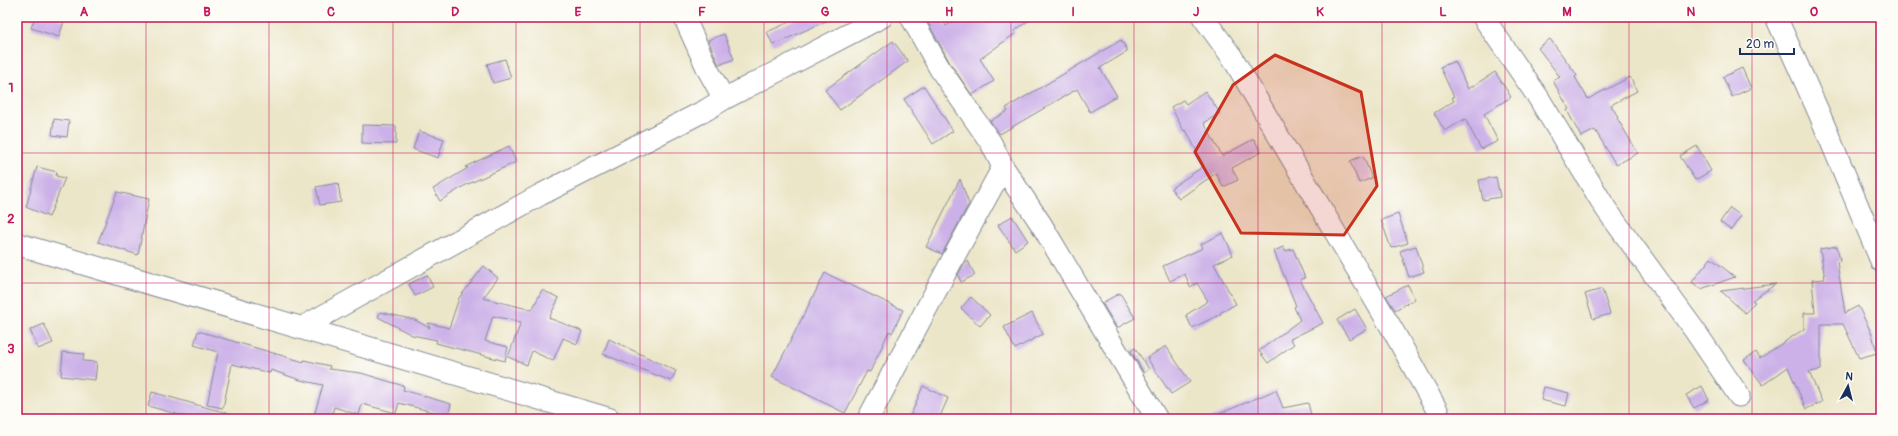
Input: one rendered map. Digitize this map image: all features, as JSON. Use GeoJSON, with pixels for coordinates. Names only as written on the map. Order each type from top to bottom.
{"type":"FeatureCollection","features":[{"type":"Feature","properties":{"kind":"street"},"geometry":{"type":"LineString","coordinates":[[684,17],[708,70],[724,99]]}},
{"type":"Feature","properties":{"kind":"street"},"geometry":{"type":"LineString","coordinates":[[301,328],[540,195],[699,114],[724,99],[882,17]]}},
{"type":"Feature","properties":{"kind":"street"},"geometry":{"type":"LineString","coordinates":[[911,17],[940,69],[991,143],[1004,167],[1041,224],[1157,419]]}},
{"type":"Feature","properties":{"kind":"street"},"geometry":{"type":"LineString","coordinates":[[1203,17],[1232,57],[1339,238],[1410,360],[1440,419]]}},
{"type":"Feature","properties":{"kind":"street"},"geometry":{"type":"LineString","coordinates":[[1482,17],[1542,104],[1606,209],[1696,331],[1739,396]]}},
{"type":"Feature","properties":{"kind":"street"},"geometry":{"type":"LineString","coordinates":[[1776,17],[1819,113],[1881,261]]}},
{"type":"Feature","properties":{"kind":"street"},"geometry":{"type":"LineString","coordinates":[[868,419],[1004,167]]}},
{"type":"Feature","properties":{"kind":"street"},"geometry":{"type":"LineString","coordinates":[[17,244],[609,419]]}},
{"type":"Feature","properties":{"kind":"highlighted area"},"geometry":{"type":"Polygon","coordinates":[[[1275,55],[1361,92],[1377,186],[1344,235],[1241,233],[1195,152],[1233,85],[1275,55]]]}},
{"type":"Feature","properties":{"kind":"building"},"geometry":{"type":"Polygon","coordinates":[[[35,17],[53,17],[64,21],[59,37],[31,28],[35,17]]]}},
{"type":"Feature","properties":{"kind":"building"},"geometry":{"type":"Polygon","coordinates":[[[801,17],[835,17],[773,45],[767,32],[801,17]]]}},
{"type":"Feature","properties":{"kind":"building"},"geometry":{"type":"Polygon","coordinates":[[[941,17],[946,26],[959,17],[1034,17],[1014,31],[1016,33],[980,59],[994,81],[972,95],[950,63],[928,23],[941,17]]]}},
{"type":"Feature","properties":{"kind":"building"},"geometry":{"type":"Polygon","coordinates":[[[724,34],[734,59],[719,65],[708,40],[724,34]]]}},
{"type":"Feature","properties":{"kind":"building"},"geometry":{"type":"Polygon","coordinates":[[[1550,39],[1577,75],[1575,77],[1588,99],[1630,77],[1637,91],[1611,105],[1638,153],[1616,165],[1595,130],[1581,137],[1567,110],[1569,109],[1553,81],[1560,77],[1538,48],[1550,39]]]}},
{"type":"Feature","properties":{"kind":"building"},"geometry":{"type":"Polygon","coordinates":[[[1121,40],[1128,51],[1100,68],[1117,96],[1090,112],[1077,89],[1000,134],[990,121],[1008,111],[1006,108],[1121,40]]]}},
{"type":"Feature","properties":{"kind":"building"},"geometry":{"type":"Polygon","coordinates":[[[893,41],[908,61],[840,110],[825,90],[893,41]]]}},
{"type":"Feature","properties":{"kind":"building"},"geometry":{"type":"Polygon","coordinates":[[[505,59],[511,78],[493,83],[487,64],[505,59]]]}},
{"type":"Feature","properties":{"kind":"building"},"geometry":{"type":"Polygon","coordinates":[[[1455,61],[1468,89],[1495,72],[1511,97],[1484,114],[1498,141],[1481,149],[1465,119],[1445,131],[1434,113],[1454,101],[1452,98],[1454,97],[1440,67],[1455,61]]]}},
{"type":"Feature","properties":{"kind":"building"},"geometry":{"type":"Polygon","coordinates":[[[1742,68],[1751,88],[1732,97],[1723,77],[1742,68]]]}},
{"type":"Feature","properties":{"kind":"building"},"geometry":{"type":"Polygon","coordinates":[[[924,86],[953,131],[933,144],[904,99],[924,86]]]}},
{"type":"Feature","properties":{"kind":"building"},"geometry":{"type":"Polygon","coordinates":[[[1205,91],[1220,113],[1204,123],[1222,156],[1254,139],[1261,152],[1232,168],[1238,180],[1223,187],[1216,173],[1179,199],[1171,188],[1204,166],[1186,130],[1184,131],[1171,107],[1183,100],[1186,104],[1205,91]]]}},
{"type":"Feature","properties":{"kind":"building"},"geometry":{"type":"Polygon","coordinates":[[[54,119],[69,121],[67,137],[52,135],[54,119]]]}},
{"type":"Feature","properties":{"kind":"building"},"geometry":{"type":"Polygon","coordinates":[[[362,125],[396,126],[396,144],[362,143],[362,125]]]}},
{"type":"Feature","properties":{"kind":"building"},"geometry":{"type":"Polygon","coordinates":[[[419,131],[444,139],[438,158],[413,149],[419,131]]]}},
{"type":"Feature","properties":{"kind":"building"},"geometry":{"type":"Polygon","coordinates":[[[509,146],[516,162],[464,186],[440,201],[433,189],[468,168],[465,167],[509,146]]]}},
{"type":"Feature","properties":{"kind":"building"},"geometry":{"type":"Polygon","coordinates":[[[1697,146],[1711,171],[1695,180],[1680,156],[1697,146]]]}},
{"type":"Feature","properties":{"kind":"building"},"geometry":{"type":"Polygon","coordinates":[[[1363,156],[1372,178],[1359,183],[1350,161],[1363,156]]]}},
{"type":"Feature","properties":{"kind":"building"},"geometry":{"type":"Polygon","coordinates":[[[37,167],[57,172],[56,176],[65,178],[49,217],[26,207],[37,167]]]}},
{"type":"Feature","properties":{"kind":"building"},"geometry":{"type":"Polygon","coordinates":[[[1496,177],[1500,197],[1483,200],[1479,180],[1496,177]]]}},
{"type":"Feature","properties":{"kind":"building"},"geometry":{"type":"Polygon","coordinates":[[[960,179],[969,204],[942,254],[926,247],[960,179]]]}},
{"type":"Feature","properties":{"kind":"building"},"geometry":{"type":"Polygon","coordinates":[[[338,183],[341,202],[320,205],[316,187],[338,183]]]}},
{"type":"Feature","properties":{"kind":"building"},"geometry":{"type":"Polygon","coordinates":[[[117,192],[149,199],[138,255],[98,242],[117,192]]]}},
{"type":"Feature","properties":{"kind":"building"},"geometry":{"type":"Polygon","coordinates":[[[1730,208],[1741,216],[1731,230],[1720,222],[1730,208]]]}},
{"type":"Feature","properties":{"kind":"building"},"geometry":{"type":"Polygon","coordinates":[[[1398,214],[1408,243],[1391,248],[1381,220],[1398,214]]]}},
{"type":"Feature","properties":{"kind":"building"},"geometry":{"type":"Polygon","coordinates":[[[1012,216],[1028,241],[1015,250],[998,225],[1012,216]]]}},
{"type":"Feature","properties":{"kind":"building"},"geometry":{"type":"Polygon","coordinates":[[[1223,233],[1233,255],[1214,264],[1236,304],[1220,313],[1221,314],[1192,328],[1186,315],[1208,301],[1197,283],[1190,287],[1185,274],[1170,281],[1163,266],[1203,248],[1201,244],[1223,233]]]}},
{"type":"Feature","properties":{"kind":"building"},"geometry":{"type":"Polygon","coordinates":[[[1416,246],[1424,272],[1409,277],[1400,251],[1416,246]]]}},
{"type":"Feature","properties":{"kind":"building"},"geometry":{"type":"Polygon","coordinates":[[[1837,246],[1840,261],[1837,262],[1845,313],[1858,306],[1872,334],[1877,353],[1859,358],[1843,324],[1821,324],[1821,370],[1809,372],[1822,402],[1806,409],[1788,367],[1763,385],[1744,360],[1756,352],[1760,358],[1804,329],[1804,313],[1815,313],[1812,280],[1825,279],[1820,249],[1837,246]]]}},
{"type":"Feature","properties":{"kind":"building"},"geometry":{"type":"Polygon","coordinates":[[[1283,247],[1285,251],[1293,249],[1305,278],[1300,280],[1323,323],[1290,339],[1294,344],[1268,363],[1259,351],[1300,320],[1274,251],[1283,247]]]}},
{"type":"Feature","properties":{"kind":"building"},"geometry":{"type":"Polygon","coordinates":[[[1711,258],[1735,277],[1701,289],[1692,282],[1711,258]]]}},
{"type":"Feature","properties":{"kind":"building"},"geometry":{"type":"Polygon","coordinates":[[[968,261],[975,275],[961,282],[958,275],[965,262],[968,261]]]}},
{"type":"Feature","properties":{"kind":"building"},"geometry":{"type":"Polygon","coordinates":[[[484,266],[498,278],[483,298],[532,310],[542,290],[559,298],[549,318],[582,331],[577,344],[563,338],[553,361],[532,351],[527,365],[508,357],[521,322],[493,316],[485,341],[508,347],[505,361],[436,343],[437,340],[412,335],[378,317],[380,312],[415,320],[430,328],[428,323],[449,328],[459,298],[484,266]]]}},
{"type":"Feature","properties":{"kind":"building"},"geometry":{"type":"Polygon","coordinates":[[[825,273],[903,310],[892,333],[889,331],[870,372],[867,371],[845,413],[772,377],[825,273]]]}},
{"type":"Feature","properties":{"kind":"building"},"geometry":{"type":"Polygon","coordinates":[[[427,275],[433,287],[415,296],[409,284],[427,275]]]}},
{"type":"Feature","properties":{"kind":"building"},"geometry":{"type":"Polygon","coordinates":[[[1776,284],[1752,300],[1755,302],[1745,313],[1721,291],[1776,284]]]}},
{"type":"Feature","properties":{"kind":"building"},"geometry":{"type":"Polygon","coordinates":[[[1408,285],[1415,299],[1395,310],[1386,296],[1408,285]]]}},
{"type":"Feature","properties":{"kind":"building"},"geometry":{"type":"Polygon","coordinates":[[[1602,289],[1610,314],[1593,319],[1585,294],[1602,289]]]}},
{"type":"Feature","properties":{"kind":"building"},"geometry":{"type":"Polygon","coordinates":[[[1120,293],[1135,318],[1117,328],[1102,303],[1120,293]]]}},
{"type":"Feature","properties":{"kind":"building"},"geometry":{"type":"Polygon","coordinates":[[[971,297],[990,315],[980,326],[961,308],[971,297]]]}},
{"type":"Feature","properties":{"kind":"building"},"geometry":{"type":"Polygon","coordinates":[[[1355,309],[1367,329],[1349,339],[1337,320],[1355,309]]]}},
{"type":"Feature","properties":{"kind":"building"},"geometry":{"type":"Polygon","coordinates":[[[1032,313],[1043,334],[1015,349],[1004,327],[1032,313]]]}},
{"type":"Feature","properties":{"kind":"building"},"geometry":{"type":"Polygon","coordinates":[[[44,324],[53,343],[38,349],[30,330],[44,324]]]}},
{"type":"Feature","properties":{"kind":"building"},"geometry":{"type":"Polygon","coordinates":[[[198,331],[304,362],[304,360],[330,366],[329,369],[361,373],[404,386],[403,390],[451,404],[448,416],[399,403],[396,413],[362,404],[359,415],[334,407],[331,419],[313,419],[323,385],[300,380],[271,370],[270,373],[232,364],[223,408],[207,405],[218,352],[194,345],[198,331]]]}},
{"type":"Feature","properties":{"kind":"building"},"geometry":{"type":"Polygon","coordinates":[[[609,339],[676,371],[671,381],[603,354],[609,339]]]}},
{"type":"Feature","properties":{"kind":"building"},"geometry":{"type":"Polygon","coordinates":[[[1166,346],[1190,382],[1171,394],[1147,358],[1166,346]]]}},
{"type":"Feature","properties":{"kind":"building"},"geometry":{"type":"Polygon","coordinates":[[[1135,348],[1149,369],[1144,373],[1131,351],[1135,348]]]}},
{"type":"Feature","properties":{"kind":"building"},"geometry":{"type":"Polygon","coordinates":[[[63,352],[84,354],[83,361],[97,362],[95,380],[61,376],[63,352]]]}},
{"type":"Feature","properties":{"kind":"building"},"geometry":{"type":"Polygon","coordinates":[[[923,386],[948,398],[939,419],[909,419],[923,386]]]}},
{"type":"Feature","properties":{"kind":"building"},"geometry":{"type":"Polygon","coordinates":[[[1702,386],[1709,400],[1694,408],[1686,395],[1702,386]]]}},
{"type":"Feature","properties":{"kind":"building"},"geometry":{"type":"Polygon","coordinates":[[[1544,387],[1569,393],[1566,406],[1541,400],[1544,387]]]}},
{"type":"Feature","properties":{"kind":"building"},"geometry":{"type":"Polygon","coordinates":[[[1276,390],[1283,408],[1308,403],[1312,419],[1207,419],[1276,390]]]}},
{"type":"Feature","properties":{"kind":"building"},"geometry":{"type":"Polygon","coordinates":[[[152,392],[233,415],[232,419],[194,419],[148,406],[152,392]]]}}]}
